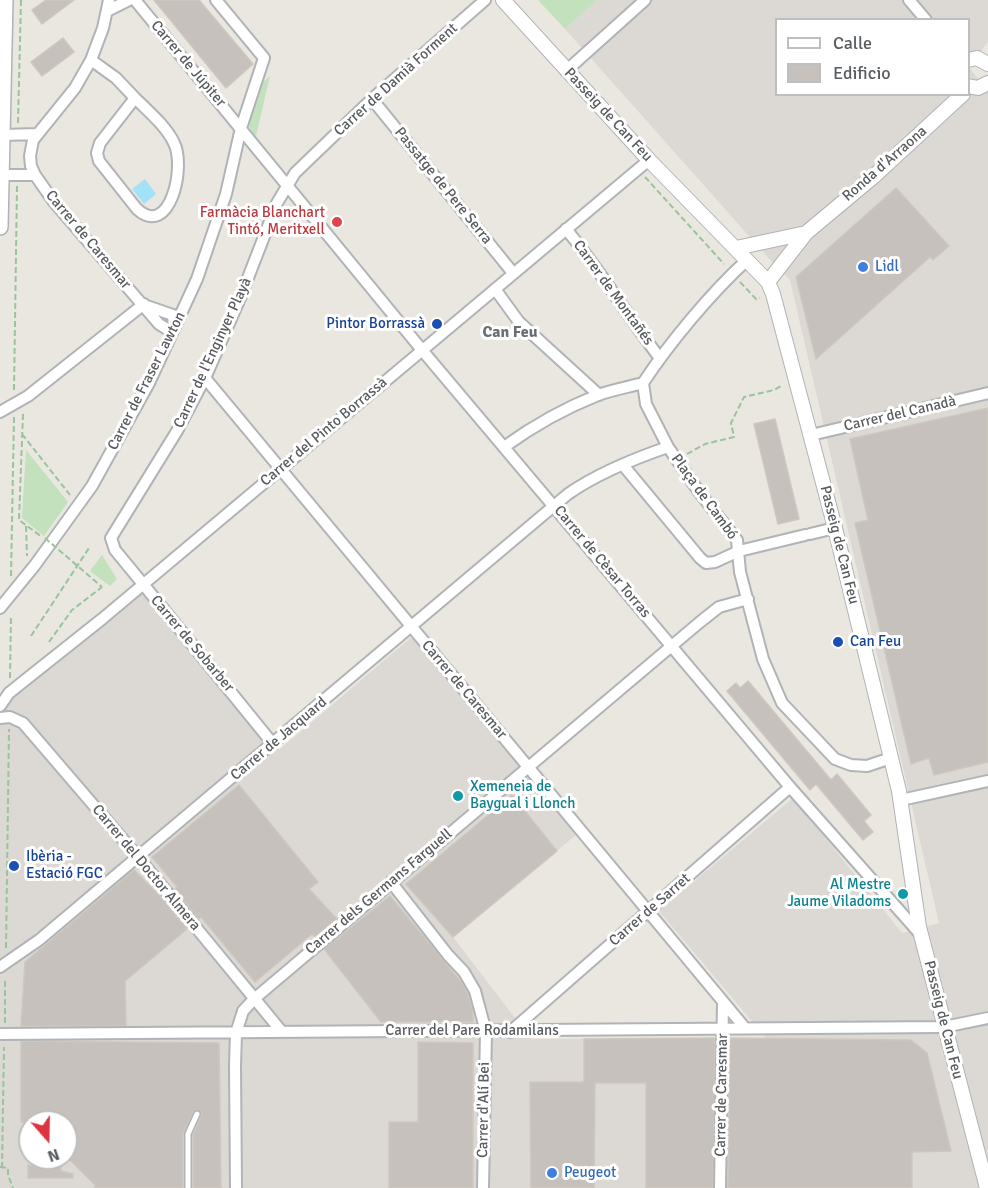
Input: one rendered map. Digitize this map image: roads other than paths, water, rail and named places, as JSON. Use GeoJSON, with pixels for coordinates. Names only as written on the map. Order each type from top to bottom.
{"type":"FeatureCollection","features":[{"type":"Feature","properties":{"kind":"main road"},"geometry":{"type":"LineString","coordinates":[[0,227],[5,0]]}},
{"type":"Feature","properties":{"kind":"street"},"geometry":{"type":"LineString","coordinates":[[0,174],[35,175],[30,156],[33,140],[75,88],[91,60],[108,6],[129,0]]}},
{"type":"Feature","properties":{"kind":"street","name":"Carrer de Júpiter"},"geometry":{"type":"LineString","coordinates":[[135,0],[241,128]]}},
{"type":"Feature","properties":{"kind":"street","name":"Carrer de Fraser Lawton"},"geometry":{"type":"LineString","coordinates":[[0,608],[35,565],[92,486],[128,425],[196,279],[226,194],[241,128],[264,58],[216,0]]}},
{"type":"Feature","properties":{"kind":"street","name":"Carrer de Damià Forment"},"geometry":{"type":"LineString","coordinates":[[308,161],[372,99],[485,0]]}},
{"type":"Feature","properties":{"kind":"street","name":"Passeig de Can Feu"},"geometry":{"type":"LineString","coordinates":[[503,0],[649,160],[768,282],[779,313],[811,435],[891,758],[901,800],[921,935],[987,1188]]}},
{"type":"Feature","properties":{"kind":"street"},"geometry":{"type":"LineString","coordinates":[[566,71],[645,0]]}},
{"type":"Feature","properties":{"kind":"street"},"geometry":{"type":"LineString","coordinates":[[909,0],[924,18]]}},
{"type":"Feature","properties":{"kind":"street"},"geometry":{"type":"LineString","coordinates":[[970,60],[977,58],[987,62]]}},
{"type":"Feature","properties":{"kind":"street"},"geometry":{"type":"LineString","coordinates":[[91,60],[116,78],[135,98],[165,130],[174,143],[178,155],[178,180],[168,206],[162,213],[153,216],[144,215],[137,209],[99,161],[97,153],[100,143],[135,98]]}},
{"type":"Feature","properties":{"kind":"street","name":"Ronda d'Arraona"},"geometry":{"type":"LineString","coordinates":[[970,89],[983,87],[988,82]]}},
{"type":"Feature","properties":{"kind":"street","name":"Ronda d'Arraona"},"geometry":{"type":"LineString","coordinates":[[768,282],[806,233],[873,177],[960,96]]}},
{"type":"Feature","properties":{"kind":"street","name":"Passatge de Pere Serra"},"geometry":{"type":"LineString","coordinates":[[372,99],[513,273]]}},
{"type":"Feature","properties":{"kind":"street"},"geometry":{"type":"LineString","coordinates":[[241,128],[286,185]]}},
{"type":"Feature","properties":{"kind":"street"},"geometry":{"type":"LineString","coordinates":[[2,135],[37,134]]}},
{"type":"Feature","properties":{"kind":"street","name":"Carrer del Pinto Borrassà"},"geometry":{"type":"LineString","coordinates":[[0,706],[9,693],[143,584],[649,160]]}},
{"type":"Feature","properties":{"kind":"street","name":"Carrer de l'Enginyer Playà"},"geometry":{"type":"LineString","coordinates":[[111,542],[112,535],[177,431],[205,378],[286,185],[308,161]]}},
{"type":"Feature","properties":{"kind":"street","name":"Carrer de Caresmar"},"geometry":{"type":"LineString","coordinates":[[35,175],[54,202],[159,324],[174,329]]}},
{"type":"Feature","properties":{"kind":"street","name":"Carrer de Cèsar Torras"},"geometry":{"type":"LineString","coordinates":[[286,185],[790,787],[921,935]]}},
{"type":"Feature","properties":{"kind":"street","name":"Carrer de Montañés"},"geometry":{"type":"LineString","coordinates":[[566,229],[591,259],[631,321],[659,357]]}},
{"type":"Feature","properties":{"kind":"street","name":"Ronda d'Arraona"},"geometry":{"type":"LineString","coordinates":[[736,248],[806,233]]}},
{"type":"Feature","properties":{"kind":"street"},"geometry":{"type":"LineString","coordinates":[[504,447],[556,414],[599,395],[643,383],[659,357],[732,273],[747,260]]}},
{"type":"Feature","properties":{"kind":"street"},"geometry":{"type":"LineString","coordinates":[[495,289],[519,322],[599,395]]}},
{"type":"Feature","properties":{"kind":"street"},"geometry":{"type":"LineString","coordinates":[[0,412],[23,399],[144,304]]}},
{"type":"Feature","properties":{"kind":"street","name":"Carrer de Caresmar"},"geometry":{"type":"LineString","coordinates":[[205,378],[745,1028]]}},
{"type":"Feature","properties":{"kind":"street","name":"Plaça de Cambó"},"geometry":{"type":"LineString","coordinates":[[643,383],[646,404],[668,447],[699,492],[737,540],[739,551],[835,528]]}},
{"type":"Feature","properties":{"kind":"street","name":"Carrer del Canadà"},"geometry":{"type":"LineString","coordinates":[[811,435],[988,393]]}},
{"type":"Feature","properties":{"kind":"street","name":"Carrer de Jacquard"},"geometry":{"type":"LineString","coordinates":[[0,967],[39,940],[580,485],[668,447]]}},
{"type":"Feature","properties":{"kind":"street"},"geometry":{"type":"LineString","coordinates":[[622,465],[706,563],[715,562],[739,551],[740,572],[763,659],[782,703],[835,759],[851,765],[867,766],[891,758]]}},
{"type":"Feature","properties":{"kind":"street","name":"Carrer de Sobarber"},"geometry":{"type":"LineString","coordinates":[[111,542],[273,744]]}},
{"type":"Feature","properties":{"kind":"street","name":"Carrer dels Germans Farguell"},"geometry":{"type":"LineString","coordinates":[[237,1033],[243,1011],[254,999],[527,766],[719,608],[748,599]]}},
{"type":"Feature","properties":{"kind":"street","name":"Carrer del Doctor Almera"},"geometry":{"type":"LineString","coordinates":[[0,718],[10,717],[23,723],[138,857],[282,1032]]}},
{"type":"Feature","properties":{"kind":"street"},"geometry":{"type":"LineString","coordinates":[[901,800],[988,781]]}},
{"type":"Feature","properties":{"kind":"street","name":"Carrer de Sarret"},"geometry":{"type":"LineString","coordinates":[[510,1032],[790,787]]}},
{"type":"Feature","properties":{"kind":"street","name":"Carrer d'Alí Bei"},"geometry":{"type":"LineString","coordinates":[[391,882],[464,972],[475,991],[486,1032],[483,1188]]}},
{"type":"Feature","properties":{"kind":"street","name":"Carrer de Caresmar"},"geometry":{"type":"LineString","coordinates":[[720,1188],[723,1002]]}},
{"type":"Feature","properties":{"kind":"street","name":"Carrer del Pare Rodamilans"},"geometry":{"type":"LineString","coordinates":[[0,1034],[944,1027],[988,1018]]}},
{"type":"Feature","properties":{"kind":"street"},"geometry":{"type":"LineString","coordinates":[[236,1188],[237,1033]]}},
{"type":"Feature","properties":{"kind":"lane"},"geometry":{"type":"LineString","coordinates":[[188,1188],[188,1134],[197,1114]]}},
{"type":"Feature","properties":{"kind":"water"},"geometry":{"type":"Polygon","coordinates":[[[145,179],[156,194],[144,204],[132,189],[145,179]]]}},
{"type":"Feature","properties":{"kind":"place","name":"Farmàcia Blanchart Tintó, Meritxell"},"geometry":{"type":"Point","coordinates":[337,222]}},
{"type":"Feature","properties":{"kind":"place","name":"Lidl"},"geometry":{"type":"Point","coordinates":[863,267]}},
{"type":"Feature","properties":{"kind":"place","name":"Pintor Borrassà"},"geometry":{"type":"Point","coordinates":[437,324]}},
{"type":"Feature","properties":{"kind":"place","name":"Can Feu"},"geometry":{"type":"Point","coordinates":[838,642]}},
{"type":"Feature","properties":{"kind":"place","name":"Xemeneia de Baygual i Llonch"},"geometry":{"type":"Point","coordinates":[458,796]}},
{"type":"Feature","properties":{"kind":"place","name":"Ibèria - Estació FGC"},"geometry":{"type":"Point","coordinates":[14,866]}},
{"type":"Feature","properties":{"kind":"place","name":"Al Mestre Jaume Viladoms"},"geometry":{"type":"Point","coordinates":[903,894]}},
{"type":"Feature","properties":{"kind":"place","name":"Peugeot"},"geometry":{"type":"Point","coordinates":[552,1173]}},
{"type":"Feature","properties":{"kind":"district","name":"Can Feu"},"geometry":{"type":"Point","coordinates":[510,333]}}]}
